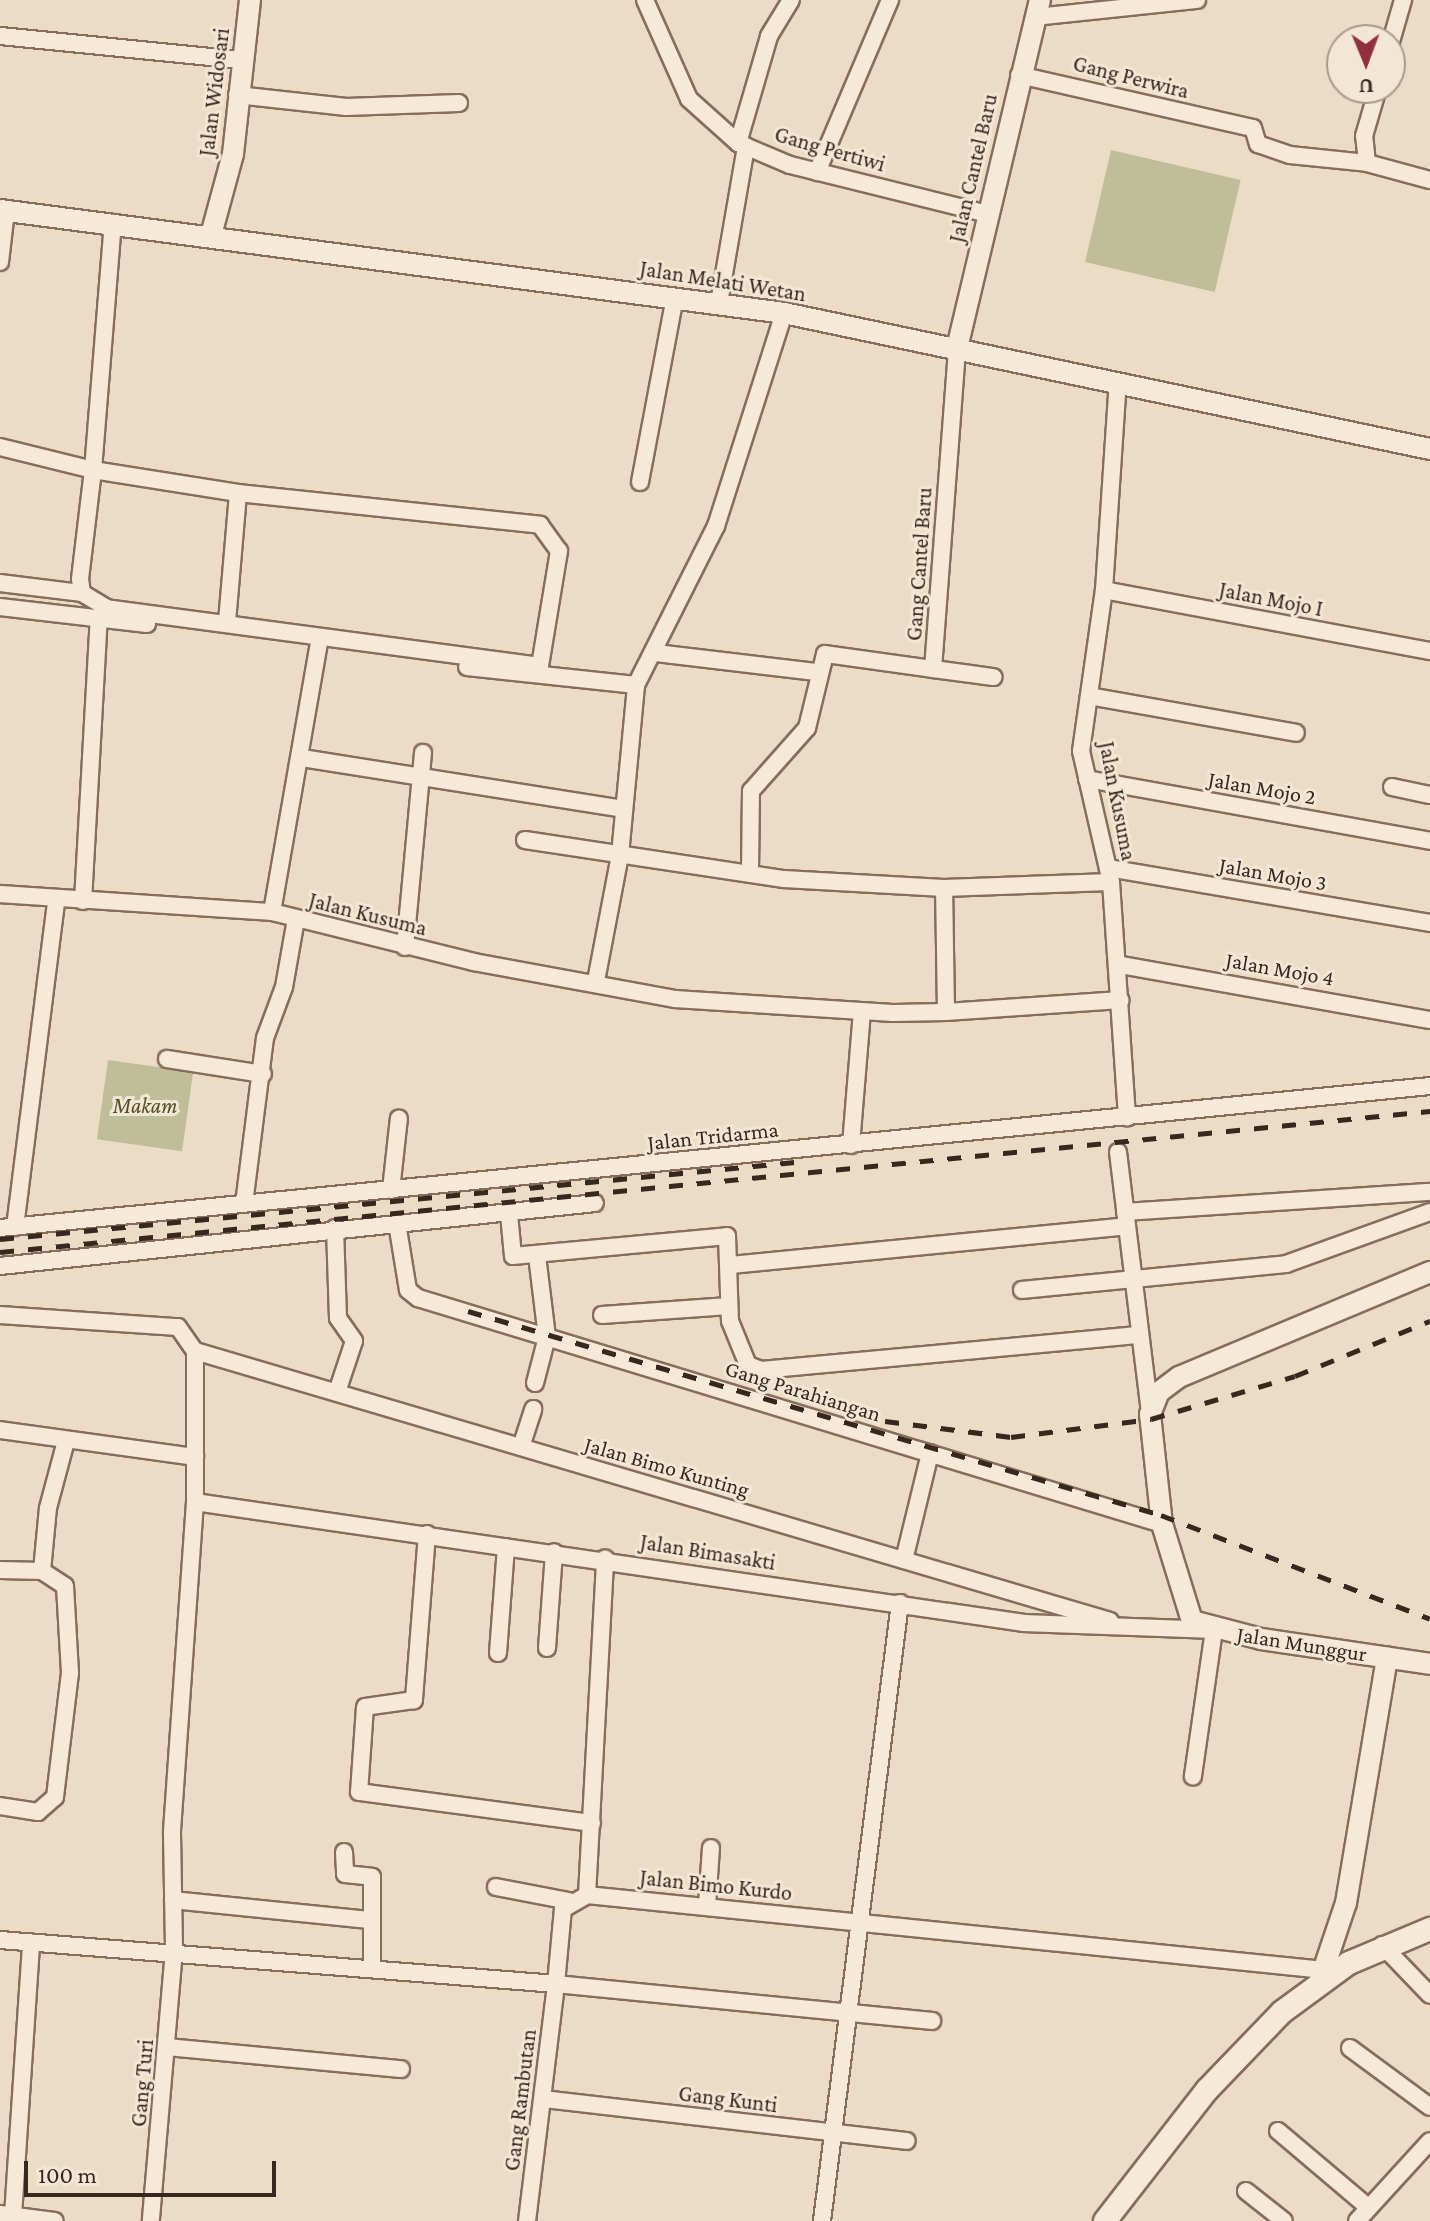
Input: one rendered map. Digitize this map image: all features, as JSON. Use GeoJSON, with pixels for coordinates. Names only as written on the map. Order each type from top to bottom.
{"type":"FeatureCollection","features":[{"type":"Feature","properties":{"kind":"main road"},"geometry":{"type":"LineString","coordinates":[[1105,2221],[1250,2042],[1321,1978],[1382,1945],[1430,1929]]}},
{"type":"Feature","properties":{"kind":"street","name":"Jalan Widosari"},"geometry":{"type":"LineString","coordinates":[[211,235],[233,154],[240,60],[250,0]]}},
{"type":"Feature","properties":{"kind":"street","name":"Gang Pertiwi"},"geometry":{"type":"LineString","coordinates":[[645,0],[689,99],[742,144],[817,172],[988,214]]}},
{"type":"Feature","properties":{"kind":"street"},"geometry":{"type":"LineString","coordinates":[[719,303],[742,144],[769,36],[791,0]]}},
{"type":"Feature","properties":{"kind":"street"},"geometry":{"type":"LineString","coordinates":[[817,172],[890,0]]}},
{"type":"Feature","properties":{"kind":"street"},"geometry":{"type":"LineString","coordinates":[[1038,8],[1197,0]]}},
{"type":"Feature","properties":{"kind":"street"},"geometry":{"type":"LineString","coordinates":[[1396,24],[1403,0]]}},
{"type":"Feature","properties":{"kind":"street","name":"Jalan Cantel Baru"},"geometry":{"type":"LineString","coordinates":[[957,348],[1019,75],[1038,8]]}},
{"type":"Feature","properties":{"kind":"street"},"geometry":{"type":"LineString","coordinates":[[0,36],[240,60]]}},
{"type":"Feature","properties":{"kind":"street","name":"Gang Perwira"},"geometry":{"type":"LineString","coordinates":[[1019,75],[1256,129],[1257,144],[1277,151],[1367,163]]}},
{"type":"Feature","properties":{"kind":"street"},"geometry":{"type":"LineString","coordinates":[[237,95],[346,107],[459,103]]}},
{"type":"Feature","properties":{"kind":"street"},"geometry":{"type":"LineString","coordinates":[[1373,104],[1364,136],[1367,163],[1430,180]]}},
{"type":"Feature","properties":{"kind":"street"},"geometry":{"type":"LineString","coordinates":[[0,262],[3,211]]}},
{"type":"Feature","properties":{"kind":"street","name":"Jalan Melati Wetan"},"geometry":{"type":"LineString","coordinates":[[3,211],[211,235],[784,313],[1430,449]]}},
{"type":"Feature","properties":{"kind":"street"},"geometry":{"type":"LineString","coordinates":[[82,593],[113,223]]}},
{"type":"Feature","properties":{"kind":"street"},"geometry":{"type":"LineString","coordinates":[[640,482],[675,297]]}},
{"type":"Feature","properties":{"kind":"street"},"geometry":{"type":"LineString","coordinates":[[596,981],[620,855],[636,685],[656,653],[716,526],[784,313]]}},
{"type":"Feature","properties":{"kind":"street","name":"Gang Cantel Baru"},"geometry":{"type":"LineString","coordinates":[[816,672],[830,652],[933,669],[957,348]]}},
{"type":"Feature","properties":{"kind":"street","name":"Jalan Kusuma"},"geometry":{"type":"LineString","coordinates":[[525,840],[750,872],[944,888],[1109,875],[1081,751],[1104,590],[1118,381]]}},
{"type":"Feature","properties":{"kind":"street"},"geometry":{"type":"LineString","coordinates":[[0,447],[93,470],[238,493],[540,525],[555,538],[559,567],[540,666],[107,608],[82,593],[0,583]]}},
{"type":"Feature","properties":{"kind":"street"},"geometry":{"type":"LineString","coordinates":[[227,622],[238,493]]}},
{"type":"Feature","properties":{"kind":"street","name":"Jalan Mojo I"},"geometry":{"type":"LineString","coordinates":[[1104,590],[1430,651]]}},
{"type":"Feature","properties":{"kind":"street"},"geometry":{"type":"LineString","coordinates":[[0,607],[319,644],[547,680],[636,685]]}},
{"type":"Feature","properties":{"kind":"street"},"geometry":{"type":"LineString","coordinates":[[83,901],[99,619]]}},
{"type":"Feature","properties":{"kind":"street"},"geometry":{"type":"LineString","coordinates":[[272,912],[302,758],[319,644]]}},
{"type":"Feature","properties":{"kind":"street"},"geometry":{"type":"LineString","coordinates":[[656,653],[816,672],[807,728],[751,791],[750,872]]}},
{"type":"Feature","properties":{"kind":"street"},"geometry":{"type":"LineString","coordinates":[[933,669],[993,677]]}},
{"type":"Feature","properties":{"kind":"street"},"geometry":{"type":"LineString","coordinates":[[1089,696],[1296,733]]}},
{"type":"Feature","properties":{"kind":"street"},"geometry":{"type":"LineString","coordinates":[[405,947],[423,753]]}},
{"type":"Feature","properties":{"kind":"street"},"geometry":{"type":"LineString","coordinates":[[302,758],[421,781],[623,809]]}},
{"type":"Feature","properties":{"kind":"street","name":"Jalan Mojo 2"},"geometry":{"type":"LineString","coordinates":[[1087,779],[1430,841]]}},
{"type":"Feature","properties":{"kind":"street"},"geometry":{"type":"LineString","coordinates":[[1392,787],[1430,795]]}},
{"type":"Feature","properties":{"kind":"street"},"geometry":{"type":"LineString","coordinates":[[1109,875],[1121,965],[1127,1117]]}},
{"type":"Feature","properties":{"kind":"street","name":"Jalan Mojo 3"},"geometry":{"type":"LineString","coordinates":[[1109,875],[1430,923]]}},
{"type":"Feature","properties":{"kind":"street"},"geometry":{"type":"LineString","coordinates":[[944,888],[946,1012]]}},
{"type":"Feature","properties":{"kind":"street","name":"Jalan Kusuma"},"geometry":{"type":"LineString","coordinates":[[0,894],[56,903],[83,901],[272,912],[405,947],[706,1004],[946,1012],[1121,1000]]}},
{"type":"Feature","properties":{"kind":"street"},"geometry":{"type":"LineString","coordinates":[[7,1228],[56,903]]}},
{"type":"Feature","properties":{"kind":"street"},"geometry":{"type":"LineString","coordinates":[[244,1204],[263,1074],[296,919]]}},
{"type":"Feature","properties":{"kind":"street","name":"Jalan Mojo 4"},"geometry":{"type":"LineString","coordinates":[[1121,965],[1430,1020]]}},
{"type":"Feature","properties":{"kind":"street"},"geometry":{"type":"LineString","coordinates":[[851,1145],[862,1011]]}},
{"type":"Feature","properties":{"kind":"street"},"geometry":{"type":"LineString","coordinates":[[167,1059],[263,1074]]}},
{"type":"Feature","properties":{"kind":"street","name":"Jalan Tridarma"},"geometry":{"type":"LineString","coordinates":[[7,1228],[1430,1086]]}},
{"type":"Feature","properties":{"kind":"street"},"geometry":{"type":"LineString","coordinates":[[391,1190],[399,1118]]}},
{"type":"Feature","properties":{"kind":"street"},"geometry":{"type":"LineString","coordinates":[[1118,1152],[1137,1335],[1150,1414]]}},
{"type":"Feature","properties":{"kind":"street"},"geometry":{"type":"LineString","coordinates":[[731,1265],[1125,1219],[1430,1192]]}},
{"type":"Feature","properties":{"kind":"street"},"geometry":{"type":"LineString","coordinates":[[0,1266],[335,1228],[509,1214],[595,1203]]}},
{"type":"Feature","properties":{"kind":"street"},"geometry":{"type":"LineString","coordinates":[[1022,1290],[1286,1264],[1430,1212]]}},
{"type":"Feature","properties":{"kind":"street"},"geometry":{"type":"LineString","coordinates":[[509,1214],[513,1256],[722,1234],[731,1265],[729,1306],[748,1365],[761,1370],[1137,1335]]}},
{"type":"Feature","properties":{"kind":"street","name":"Gang Parahiangan"},"geometry":{"type":"LineString","coordinates":[[397,1223],[408,1290],[430,1301],[1162,1524]]}},
{"type":"Feature","properties":{"kind":"street"},"geometry":{"type":"LineString","coordinates":[[335,1228],[338,1318],[354,1341],[337,1392]]}},
{"type":"Feature","properties":{"kind":"street"},"geometry":{"type":"LineString","coordinates":[[535,1383],[547,1337],[537,1255]]}},
{"type":"Feature","properties":{"kind":"street"},"geometry":{"type":"LineString","coordinates":[[1150,1414],[1159,1392],[1179,1377],[1430,1272]]}},
{"type":"Feature","properties":{"kind":"street"},"geometry":{"type":"LineString","coordinates":[[602,1315],[729,1306]]}},
{"type":"Feature","properties":{"kind":"street"},"geometry":{"type":"LineString","coordinates":[[0,1315],[178,1327],[195,1351],[195,1502],[173,1900],[174,1950]]}},
{"type":"Feature","properties":{"kind":"street","name":"Jalan Bimo Kunting"},"geometry":{"type":"LineString","coordinates":[[195,1351],[1127,1626]]}},
{"type":"Feature","properties":{"kind":"street"},"geometry":{"type":"LineString","coordinates":[[521,1447],[533,1409]]}},
{"type":"Feature","properties":{"kind":"street","name":"Jalan Munggur"},"geometry":{"type":"LineString","coordinates":[[1150,1414],[1162,1524],[1192,1621],[1214,1630],[1387,1657],[1346,1903],[1321,1978]]}},
{"type":"Feature","properties":{"kind":"street"},"geometry":{"type":"LineString","coordinates":[[0,1430],[195,1457]]}},
{"type":"Feature","properties":{"kind":"street"},"geometry":{"type":"LineString","coordinates":[[42,1571],[48,1508],[66,1441]]}},
{"type":"Feature","properties":{"kind":"street"},"geometry":{"type":"LineString","coordinates":[[904,1560],[930,1453]]}},
{"type":"Feature","properties":{"kind":"street","name":"Jalan Bimasakti"},"geometry":{"type":"LineString","coordinates":[[195,1502],[506,1547],[605,1558],[1024,1623],[1127,1626],[1162,1634],[1214,1630]]}},
{"type":"Feature","properties":{"kind":"street"},"geometry":{"type":"LineString","coordinates":[[427,1534],[414,1700],[365,1707],[359,1792],[592,1823]]}},
{"type":"Feature","properties":{"kind":"street"},"geometry":{"type":"LineString","coordinates":[[498,1653],[506,1547]]}},
{"type":"Feature","properties":{"kind":"street"},"geometry":{"type":"LineString","coordinates":[[547,1648],[554,1552]]}},
{"type":"Feature","properties":{"kind":"street"},"geometry":{"type":"LineString","coordinates":[[587,1895],[605,1558]]}},
{"type":"Feature","properties":{"kind":"street"},"geometry":{"type":"LineString","coordinates":[[0,1570],[42,1571],[69,1597],[70,1673],[55,1797],[38,1812],[0,1806]]}},
{"type":"Feature","properties":{"kind":"street"},"geometry":{"type":"LineString","coordinates":[[822,2221],[836,2134],[856,1924],[900,1603]]}},
{"type":"Feature","properties":{"kind":"street"},"geometry":{"type":"LineString","coordinates":[[1193,1776],[1214,1630]]}},
{"type":"Feature","properties":{"kind":"street"},"geometry":{"type":"LineString","coordinates":[[1387,1657],[1430,1664]]}},
{"type":"Feature","properties":{"kind":"street"},"geometry":{"type":"LineString","coordinates":[[707,1905],[711,1848]]}},
{"type":"Feature","properties":{"kind":"street"},"geometry":{"type":"LineString","coordinates":[[344,1852],[345,1874],[372,1877],[372,1969]]}},
{"type":"Feature","properties":{"kind":"street"},"geometry":{"type":"LineString","coordinates":[[496,1887],[569,1901],[556,1984]]}},
{"type":"Feature","properties":{"kind":"street","name":"Jalan Bimo Kurdo"},"geometry":{"type":"LineString","coordinates":[[569,1901],[587,1895],[707,1905],[1321,1978]]}},
{"type":"Feature","properties":{"kind":"street"},"geometry":{"type":"LineString","coordinates":[[173,1900],[371,1920]]}},
{"type":"Feature","properties":{"kind":"street"},"geometry":{"type":"LineString","coordinates":[[0,1940],[174,1950],[932,2021]]}},
{"type":"Feature","properties":{"kind":"street"},"geometry":{"type":"LineString","coordinates":[[31,1943],[6,2215],[55,2221]]}},
{"type":"Feature","properties":{"kind":"street"},"geometry":{"type":"LineString","coordinates":[[1382,1945],[1430,1995]]}},
{"type":"Feature","properties":{"kind":"street","name":"Gang Turi"},"geometry":{"type":"LineString","coordinates":[[151,2221],[174,1950]]}},
{"type":"Feature","properties":{"kind":"street","name":"Gang Rambutan"},"geometry":{"type":"LineString","coordinates":[[527,2221],[556,1984]]}},
{"type":"Feature","properties":{"kind":"street"},"geometry":{"type":"LineString","coordinates":[[167,2047],[401,2069]]}},
{"type":"Feature","properties":{"kind":"street"},"geometry":{"type":"LineString","coordinates":[[1350,2048],[1430,2107]]}},
{"type":"Feature","properties":{"kind":"street","name":"Gang Kunti"},"geometry":{"type":"LineString","coordinates":[[544,2099],[907,2141]]}},
{"type":"Feature","properties":{"kind":"street"},"geometry":{"type":"LineString","coordinates":[[1278,2131],[1369,2208]]}},
{"type":"Feature","properties":{"kind":"street"},"geometry":{"type":"LineString","coordinates":[[1357,2221],[1430,2141]]}},
{"type":"Feature","properties":{"kind":"street"},"geometry":{"type":"LineString","coordinates":[[1246,2191],[1284,2221]]}},
{"type":"Feature","properties":{"kind":"green space"},"geometry":{"type":"Polygon","coordinates":[[[1111,150],[1241,180],[1215,292],[1085,262],[1111,150]]]}},
{"type":"Feature","properties":{"kind":"green space","name":"Makam"},"geometry":{"type":"Polygon","coordinates":[[[108,1060],[193,1072],[182,1151],[97,1139],[108,1060]]]}},
{"type":"Feature","properties":{"kind":"railway"},"geometry":{"type":"LineString","coordinates":[[0,1252],[1430,1111]]}},
{"type":"Feature","properties":{"kind":"railway"},"geometry":{"type":"LineString","coordinates":[[0,1239],[805,1161]]}},
{"type":"Feature","properties":{"kind":"railway"},"geometry":{"type":"LineString","coordinates":[[468,1311],[1161,1515],[1430,1619]]}},
{"type":"Feature","properties":{"kind":"railway"},"geometry":{"type":"LineString","coordinates":[[885,1421],[1011,1437],[1151,1419],[1295,1376],[1430,1321]]}}]}
